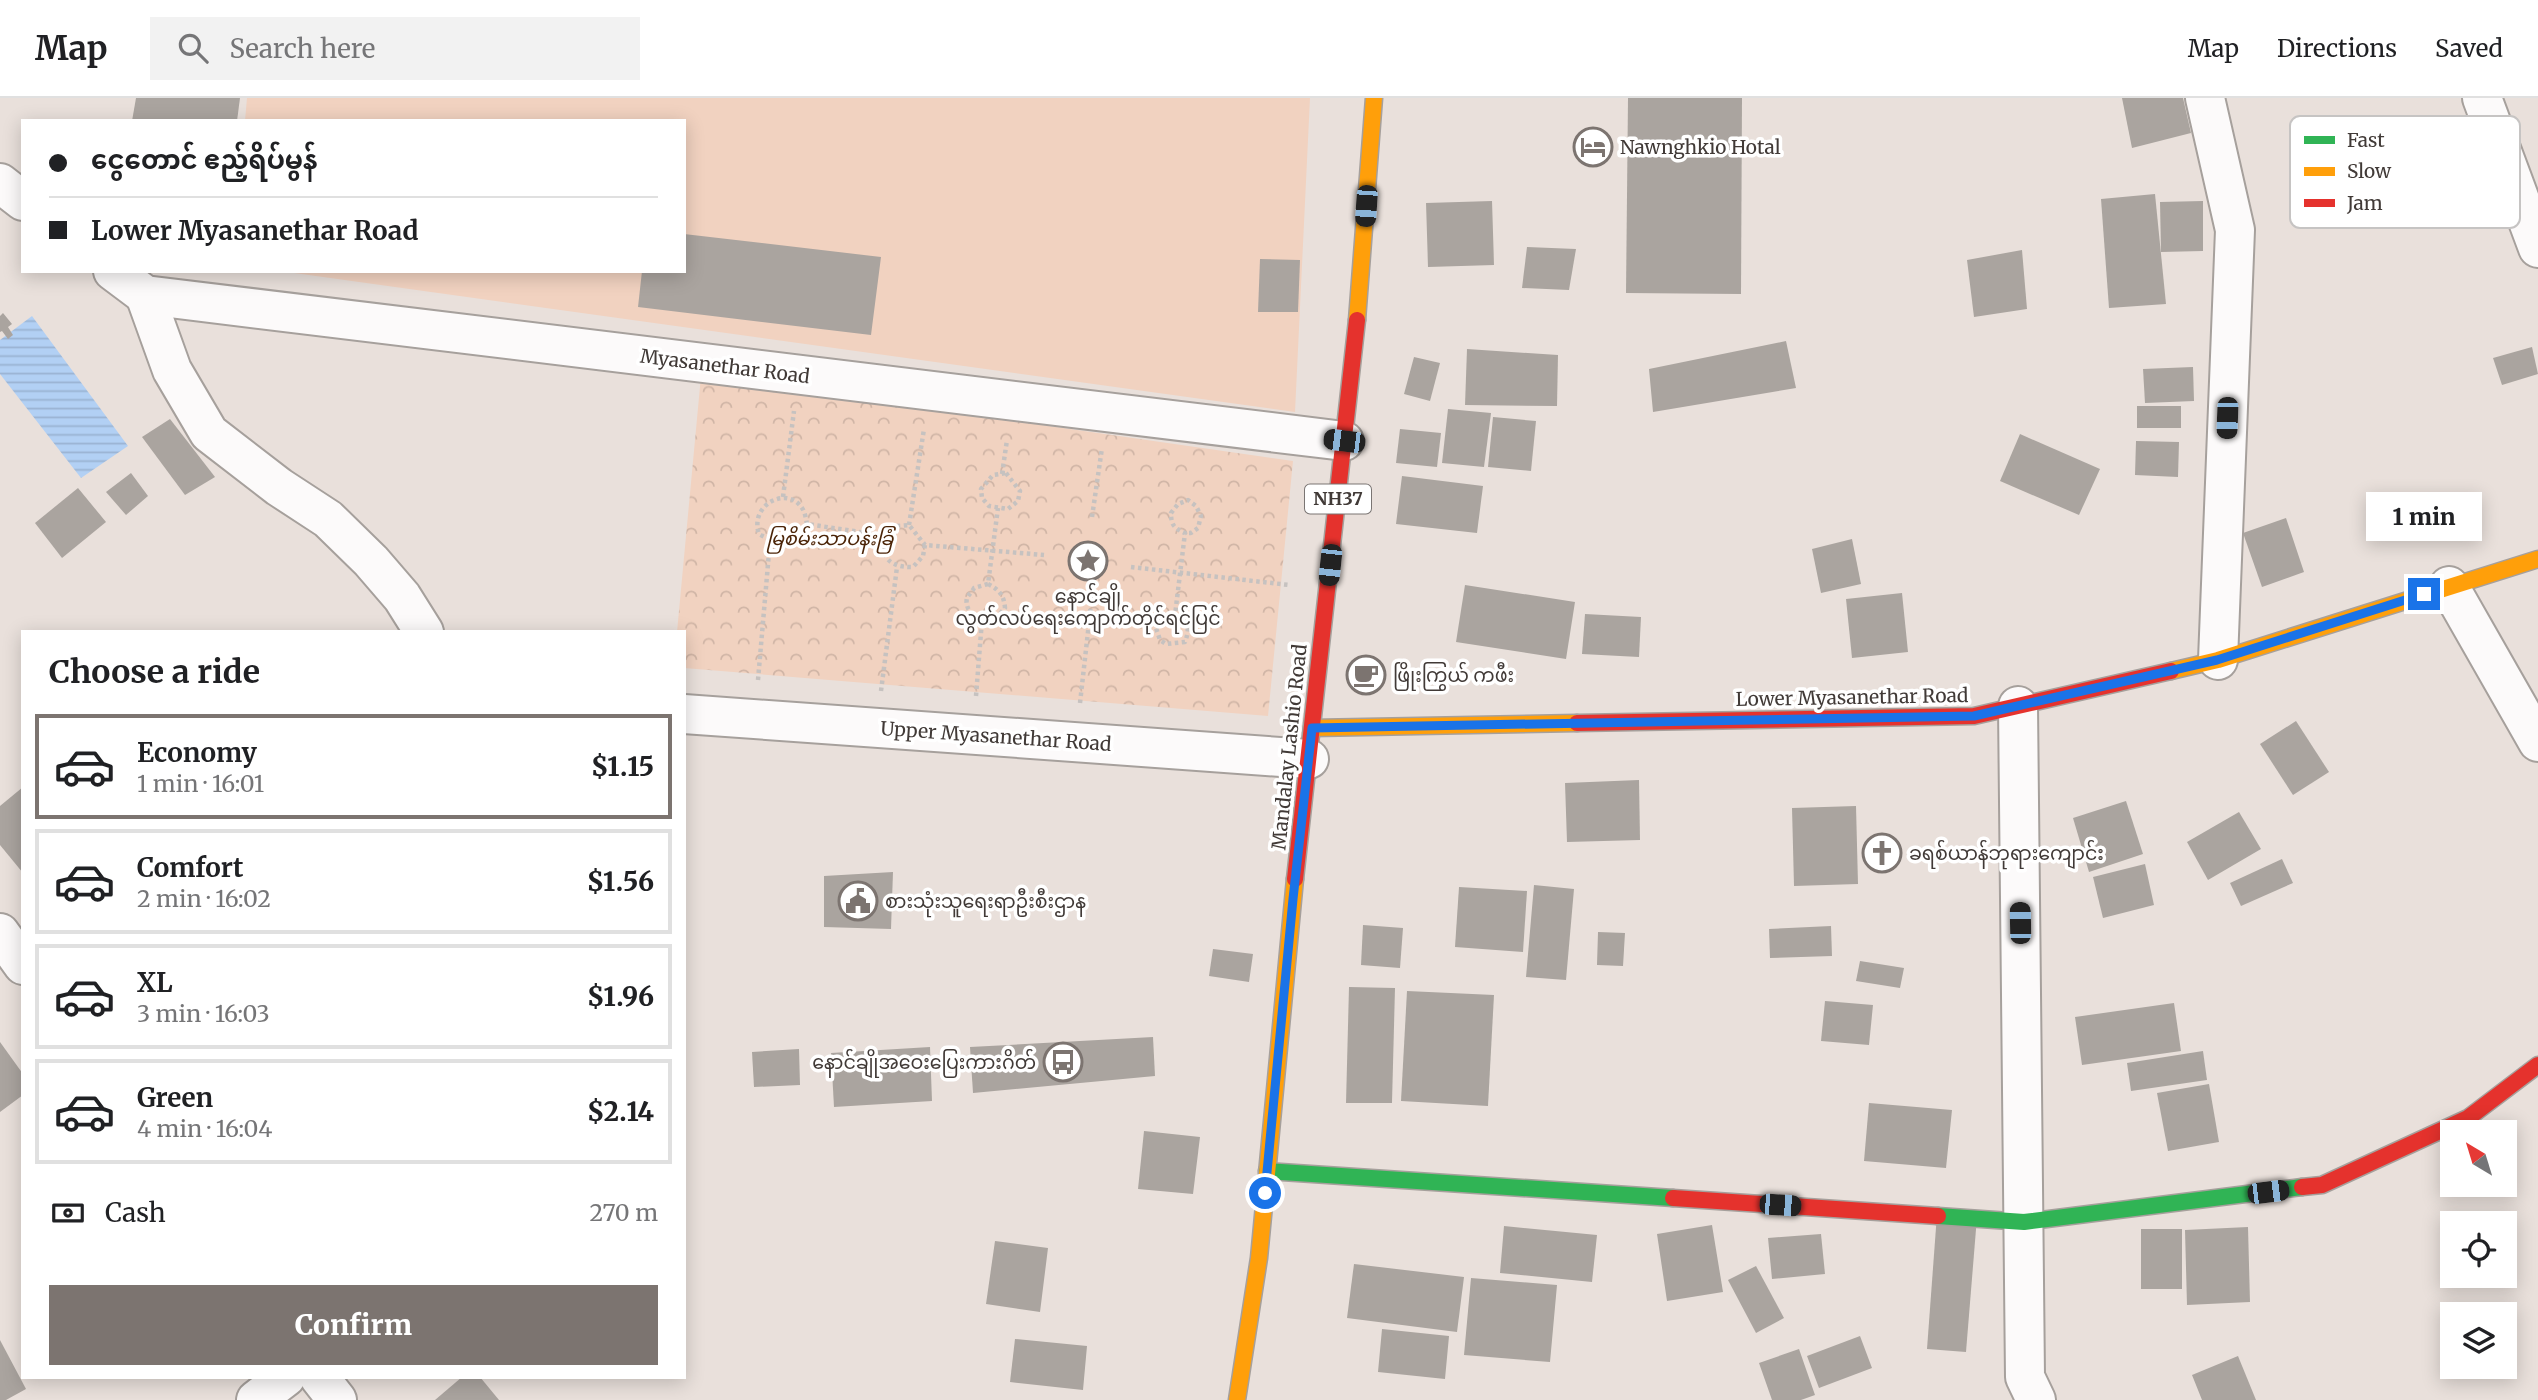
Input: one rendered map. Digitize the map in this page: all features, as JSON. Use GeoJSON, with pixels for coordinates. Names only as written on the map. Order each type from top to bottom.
{"type":"FeatureCollection","features":[{"type":"Feature","properties":{"kind":"main road","name":"Mandalay Lashio Road"},"geometry":{"type":"LineString","coordinates":[[1237,1400],[1259,1258],[1291,912],[1358,315],[1374,98]]}},
{"type":"Feature","properties":{"kind":"main road","name":"Lower Myasanethar Road"},"geometry":{"type":"LineString","coordinates":[[1310,743],[1974,716],[2217,660],[2538,559]]}},
{"type":"Feature","properties":{"kind":"main road"},"geometry":{"type":"LineString","coordinates":[[1267,1171],[2024,1222],[2322,1185],[2468,1118],[2538,1065]]}},
{"type":"Feature","properties":{"kind":"street"},"geometry":{"type":"LineString","coordinates":[[2205,98],[2235,230],[2217,660]]}},
{"type":"Feature","properties":{"kind":"street"},"geometry":{"type":"LineString","coordinates":[[2482,98],[2489,116]]}},
{"type":"Feature","properties":{"kind":"street"},"geometry":{"type":"LineString","coordinates":[[0,183],[21,199]]}},
{"type":"Feature","properties":{"kind":"street"},"geometry":{"type":"LineString","coordinates":[[2520,200],[2538,248]]}},
{"type":"Feature","properties":{"kind":"street","name":"Myasanethar Road"},"geometry":{"type":"LineString","coordinates":[[116,273],[145,295],[1344,441]]}},
{"type":"Feature","properties":{"kind":"street"},"geometry":{"type":"LineString","coordinates":[[145,295],[172,370],[209,433],[279,487],[328,519],[371,561],[402,597],[423,630]]}},
{"type":"Feature","properties":{"kind":"street"},"geometry":{"type":"LineString","coordinates":[[2449,586],[2538,742]]}},
{"type":"Feature","properties":{"kind":"street"},"geometry":{"type":"LineString","coordinates":[[2018,706],[2025,1377],[2036,1400]]}},
{"type":"Feature","properties":{"kind":"street","name":"Upper Myasanethar Road"},"geometry":{"type":"LineString","coordinates":[[686,714],[1076,741],[1310,743]]}},
{"type":"Feature","properties":{"kind":"street"},"geometry":{"type":"LineString","coordinates":[[256,1400],[283,1379]]}},
{"type":"Feature","properties":{"kind":"street"},"geometry":{"type":"LineString","coordinates":[[321,1379],[337,1400]]}},
{"type":"Feature","properties":{"kind":"path"},"geometry":{"type":"LineString","coordinates":[[783,497],[798,375]]}},
{"type":"Feature","properties":{"kind":"path"},"geometry":{"type":"LineString","coordinates":[[930,389],[909,525],[925,545],[1044,555]]}},
{"type":"Feature","properties":{"kind":"path"},"geometry":{"type":"LineString","coordinates":[[1092,517],[1107,412]]}},
{"type":"Feature","properties":{"kind":"path"},"geometry":{"type":"LineString","coordinates":[[1006,473],[1020,491],[1018,502],[1008,509],[998,508],[989,506],[982,498],[981,488],[993,475],[1006,473]]}},
{"type":"Feature","properties":{"kind":"path"},"geometry":{"type":"LineString","coordinates":[[807,524],[802,508],[783,497],[771,501],[761,510],[755,524],[759,534],[770,541],[781,541],[807,524],[886,537]]}},
{"type":"Feature","properties":{"kind":"path"},"geometry":{"type":"LineString","coordinates":[[1188,500],[1196,506],[1201,516],[1198,528],[1191,534],[1185,533],[1174,528],[1171,513],[1178,505],[1188,500]]}},
{"type":"Feature","properties":{"kind":"path"},"geometry":{"type":"LineString","coordinates":[[988,584],[998,508]]}},
{"type":"Feature","properties":{"kind":"path"},"geometry":{"type":"LineString","coordinates":[[909,525],[896,526],[886,537],[884,552],[888,561],[897,567],[913,566],[923,556],[925,545]]}},
{"type":"Feature","properties":{"kind":"path"},"geometry":{"type":"LineString","coordinates":[[1175,615],[1185,533]]}},
{"type":"Feature","properties":{"kind":"path"},"geometry":{"type":"LineString","coordinates":[[755,719],[770,541]]}},
{"type":"Feature","properties":{"kind":"path"},"geometry":{"type":"LineString","coordinates":[[877,729],[897,567]]}},
{"type":"Feature","properties":{"kind":"path"},"geometry":{"type":"LineString","coordinates":[[1131,567],[1328,589]]}},
{"type":"Feature","properties":{"kind":"path"},"geometry":{"type":"LineString","coordinates":[[988,584],[997,588],[1004,597],[1005,608],[995,618],[985,622],[976,619],[968,609],[967,598],[974,588],[988,584]]}},
{"type":"Feature","properties":{"kind":"path"},"geometry":{"type":"LineString","coordinates":[[1076,741],[1092,596]]}},
{"type":"Feature","properties":{"kind":"path"},"geometry":{"type":"LineString","coordinates":[[1165,615],[1175,615],[1182,616],[1189,631],[1185,642],[1166,644],[1160,640],[1155,625],[1165,615]]}},
{"type":"Feature","properties":{"kind":"path"},"geometry":{"type":"LineString","coordinates":[[973,734],[982,620]]}},
{"type":"Feature","properties":{"kind":"green space"},"geometry":{"type":"Polygon","coordinates":[[[247,98],[1310,98],[1295,412],[294,273],[686,273],[686,119],[245,119],[247,98]]]}},
{"type":"Feature","properties":{"kind":"green space","name":"မြစိမ်းသာပန်းခြံ"},"geometry":{"type":"Polygon","coordinates":[[[701,376],[1293,461],[1268,716],[686,668],[686,630],[677,630],[701,376]]]}},
{"type":"Feature","properties":{"kind":"water"},"geometry":{"type":"Polygon","coordinates":[[[32,316],[128,446],[81,478],[0,374],[0,340],[32,316]]]}},
{"type":"Feature","properties":{"kind":"building"},"geometry":{"type":"Polygon","coordinates":[[[136,98],[240,98],[237,119],[132,119],[136,98]]]}},
{"type":"Feature","properties":{"kind":"building"},"geometry":{"type":"Polygon","coordinates":[[[1628,98],[1742,98],[1741,294],[1626,293],[1628,98]]]}},
{"type":"Feature","properties":{"kind":"building"},"geometry":{"type":"Polygon","coordinates":[[[2122,98],[2183,98],[2191,133],[2132,148],[2122,98]]]}},
{"type":"Feature","properties":{"kind":"building"},"geometry":{"type":"Polygon","coordinates":[[[2155,194],[2166,304],[2109,308],[2101,199],[2155,194]]]}},
{"type":"Feature","properties":{"kind":"building"},"geometry":{"type":"Polygon","coordinates":[[[1492,201],[1494,265],[1428,267],[1426,203],[1492,201]]]}},
{"type":"Feature","properties":{"kind":"building"},"geometry":{"type":"Polygon","coordinates":[[[2203,201],[2203,251],[2161,252],[2160,202],[2203,201]]]}},
{"type":"Feature","properties":{"kind":"building"},"geometry":{"type":"Polygon","coordinates":[[[686,234],[881,257],[871,335],[638,307],[642,273],[686,273],[686,234]]]}},
{"type":"Feature","properties":{"kind":"building"},"geometry":{"type":"Polygon","coordinates":[[[1527,247],[1576,249],[1569,290],[1522,288],[1527,247]]]}},
{"type":"Feature","properties":{"kind":"building"},"geometry":{"type":"Polygon","coordinates":[[[2022,250],[2027,309],[1974,317],[1967,260],[2022,250]]]}},
{"type":"Feature","properties":{"kind":"building"},"geometry":{"type":"Polygon","coordinates":[[[1260,259],[1300,260],[1298,312],[1258,312],[1260,259]]]}},
{"type":"Feature","properties":{"kind":"building"},"geometry":{"type":"Polygon","coordinates":[[[3,313],[12,324],[8,327],[13,335],[8,339],[0,332],[0,316],[3,313]]]}},
{"type":"Feature","properties":{"kind":"building"},"geometry":{"type":"Polygon","coordinates":[[[1786,341],[1796,388],[1653,412],[1649,369],[1786,341]]]}},
{"type":"Feature","properties":{"kind":"building"},"geometry":{"type":"Polygon","coordinates":[[[2532,347],[2538,374],[2502,385],[2493,358],[2532,347]]]}},
{"type":"Feature","properties":{"kind":"building"},"geometry":{"type":"Polygon","coordinates":[[[1467,349],[1558,355],[1557,406],[1465,405],[1467,349]]]}},
{"type":"Feature","properties":{"kind":"building"},"geometry":{"type":"Polygon","coordinates":[[[1414,357],[1440,363],[1430,401],[1404,394],[1414,357]]]}},
{"type":"Feature","properties":{"kind":"building"},"geometry":{"type":"Polygon","coordinates":[[[2193,367],[2194,401],[2145,403],[2143,369],[2193,367]]]}},
{"type":"Feature","properties":{"kind":"building"},"geometry":{"type":"Polygon","coordinates":[[[2137,406],[2181,406],[2181,428],[2137,428],[2137,406]]]}},
{"type":"Feature","properties":{"kind":"building"},"geometry":{"type":"Polygon","coordinates":[[[1448,409],[1491,413],[1484,467],[1442,463],[1448,409]]]}},
{"type":"Feature","properties":{"kind":"building"},"geometry":{"type":"Polygon","coordinates":[[[1493,417],[1536,421],[1531,471],[1488,467],[1493,417]]]}},
{"type":"Feature","properties":{"kind":"building"},"geometry":{"type":"Polygon","coordinates":[[[170,419],[215,477],[185,495],[142,437],[170,419]]]}},
{"type":"Feature","properties":{"kind":"building"},"geometry":{"type":"Polygon","coordinates":[[[1400,429],[1441,433],[1437,467],[1396,463],[1400,429]]]}},
{"type":"Feature","properties":{"kind":"building"},"geometry":{"type":"Polygon","coordinates":[[[2020,434],[2100,469],[2079,515],[2000,481],[2020,434]]]}},
{"type":"Feature","properties":{"kind":"building"},"geometry":{"type":"Polygon","coordinates":[[[2136,441],[2179,442],[2178,477],[2135,475],[2136,441]]]}},
{"type":"Feature","properties":{"kind":"building"},"geometry":{"type":"Polygon","coordinates":[[[131,473],[148,496],[126,515],[106,492],[131,473]]]}},
{"type":"Feature","properties":{"kind":"building"},"geometry":{"type":"Polygon","coordinates":[[[1402,476],[1483,486],[1477,533],[1396,524],[1402,476]]]}},
{"type":"Feature","properties":{"kind":"building"},"geometry":{"type":"Polygon","coordinates":[[[78,488],[106,522],[62,558],[35,523],[78,488]]]}},
{"type":"Feature","properties":{"kind":"building"},"geometry":{"type":"Polygon","coordinates":[[[2286,518],[2304,572],[2262,587],[2243,533],[2286,518]]]}},
{"type":"Feature","properties":{"kind":"building"},"geometry":{"type":"Polygon","coordinates":[[[1852,539],[1861,584],[1821,593],[1812,549],[1852,539]]]}},
{"type":"Feature","properties":{"kind":"building"},"geometry":{"type":"Polygon","coordinates":[[[1465,585],[1575,602],[1566,659],[1456,642],[1465,585]]]}},
{"type":"Feature","properties":{"kind":"building"},"geometry":{"type":"Polygon","coordinates":[[[1902,593],[1908,652],[1852,658],[1846,599],[1902,593]]]}},
{"type":"Feature","properties":{"kind":"building"},"geometry":{"type":"Polygon","coordinates":[[[1585,614],[1641,617],[1639,657],[1582,654],[1585,614]]]}},
{"type":"Feature","properties":{"kind":"building"},"geometry":{"type":"Polygon","coordinates":[[[2296,721],[2329,772],[2293,795],[2260,744],[2296,721]]]}},
{"type":"Feature","properties":{"kind":"building"},"geometry":{"type":"Polygon","coordinates":[[[1639,780],[1640,840],[1567,842],[1565,783],[1639,780]]]}},
{"type":"Feature","properties":{"kind":"building"},"geometry":{"type":"Polygon","coordinates":[[[21,789],[21,871],[0,845],[0,806],[21,789]]]}},
{"type":"Feature","properties":{"kind":"building"},"geometry":{"type":"Polygon","coordinates":[[[2126,801],[2143,854],[2089,872],[2073,818],[2126,801]]]}},
{"type":"Feature","properties":{"kind":"building"},"geometry":{"type":"Polygon","coordinates":[[[1856,806],[1858,884],[1794,886],[1792,808],[1856,806]]]}},
{"type":"Feature","properties":{"kind":"building"},"geometry":{"type":"Polygon","coordinates":[[[2239,812],[2261,849],[2208,880],[2187,842],[2239,812]]]}},
{"type":"Feature","properties":{"kind":"building"},"geometry":{"type":"Polygon","coordinates":[[[2282,859],[2293,883],[2241,906],[2230,883],[2282,859]]]}},
{"type":"Feature","properties":{"kind":"building"},"geometry":{"type":"Polygon","coordinates":[[[2145,864],[2154,905],[2103,918],[2093,877],[2145,864]]]}},
{"type":"Feature","properties":{"kind":"building","name":"စားသုံးသူရေးရာဦးစီးဌာန"},"geometry":{"type":"Polygon","coordinates":[[[893,872],[891,929],[824,927],[824,876],[893,872]]]}},
{"type":"Feature","properties":{"kind":"building"},"geometry":{"type":"Polygon","coordinates":[[[1534,885],[1574,889],[1566,980],[1526,977],[1534,885]]]}},
{"type":"Feature","properties":{"kind":"building"},"geometry":{"type":"Polygon","coordinates":[[[1459,887],[1527,891],[1523,952],[1455,947],[1459,887]]]}},
{"type":"Feature","properties":{"kind":"building"},"geometry":{"type":"Polygon","coordinates":[[[1363,925],[1403,928],[1400,968],[1361,965],[1363,925]]]}},
{"type":"Feature","properties":{"kind":"building"},"geometry":{"type":"Polygon","coordinates":[[[1831,926],[1832,956],[1770,958],[1769,929],[1831,926]]]}},
{"type":"Feature","properties":{"kind":"building"},"geometry":{"type":"Polygon","coordinates":[[[1598,932],[1625,933],[1623,966],[1597,965],[1598,932]]]}},
{"type":"Feature","properties":{"kind":"building"},"geometry":{"type":"Polygon","coordinates":[[[1213,949],[1253,954],[1249,982],[1209,976],[1213,949]]]}},
{"type":"Feature","properties":{"kind":"building"},"geometry":{"type":"Polygon","coordinates":[[[1860,961],[1904,968],[1900,988],[1856,981],[1860,961]]]}},
{"type":"Feature","properties":{"kind":"building"},"geometry":{"type":"Polygon","coordinates":[[[1349,987],[1395,988],[1392,1103],[1346,1103],[1349,987]]]}},
{"type":"Feature","properties":{"kind":"building"},"geometry":{"type":"Polygon","coordinates":[[[1407,991],[1494,995],[1488,1106],[1401,1101],[1407,991]]]}},
{"type":"Feature","properties":{"kind":"building"},"geometry":{"type":"Polygon","coordinates":[[[1825,1001],[1873,1005],[1869,1045],[1821,1041],[1825,1001]]]}},
{"type":"Feature","properties":{"kind":"building"},"geometry":{"type":"Polygon","coordinates":[[[2174,1003],[2181,1051],[2082,1065],[2075,1017],[2174,1003]]]}},
{"type":"Feature","properties":{"kind":"building","name":"နောင်ချိုအဝေးပြေးကားဂိတ်"},"geometry":{"type":"Polygon","coordinates":[[[1153,1037],[1155,1076],[973,1093],[970,1047],[1153,1037]]]}},
{"type":"Feature","properties":{"kind":"building"},"geometry":{"type":"Polygon","coordinates":[[[0,1042],[21,1071],[21,1096],[0,1112],[0,1042]]]}},
{"type":"Feature","properties":{"kind":"building"},"geometry":{"type":"Polygon","coordinates":[[[930,1047],[932,1101],[834,1107],[831,1053],[930,1047]]]}},
{"type":"Feature","properties":{"kind":"building"},"geometry":{"type":"Polygon","coordinates":[[[799,1049],[800,1085],[754,1087],[752,1052],[799,1049]]]}},
{"type":"Feature","properties":{"kind":"building"},"geometry":{"type":"Polygon","coordinates":[[[2203,1051],[2207,1080],[2131,1091],[2127,1063],[2203,1051]]]}},
{"type":"Feature","properties":{"kind":"building"},"geometry":{"type":"Polygon","coordinates":[[[2209,1084],[2219,1142],[2168,1151],[2157,1093],[2209,1084]]]}},
{"type":"Feature","properties":{"kind":"building"},"geometry":{"type":"Polygon","coordinates":[[[1869,1103],[1952,1110],[1946,1168],[1864,1161],[1869,1103]]]}},
{"type":"Feature","properties":{"kind":"building"},"geometry":{"type":"Polygon","coordinates":[[[1144,1131],[1200,1137],[1193,1194],[1138,1189],[1144,1131]]]}},
{"type":"Feature","properties":{"kind":"building"},"geometry":{"type":"Polygon","coordinates":[[[1937,1214],[1977,1217],[1966,1352],[1927,1349],[1937,1214]]]}},
{"type":"Feature","properties":{"kind":"building"},"geometry":{"type":"Polygon","coordinates":[[[1712,1225],[1723,1292],[1667,1301],[1657,1234],[1712,1225]]]}},
{"type":"Feature","properties":{"kind":"building"},"geometry":{"type":"Polygon","coordinates":[[[1504,1226],[1597,1235],[1592,1282],[1500,1273],[1504,1226]]]}},
{"type":"Feature","properties":{"kind":"building"},"geometry":{"type":"Polygon","coordinates":[[[2248,1227],[2250,1302],[2187,1305],[2185,1230],[2248,1227]]]}},
{"type":"Feature","properties":{"kind":"building"},"geometry":{"type":"Polygon","coordinates":[[[2141,1229],[2182,1229],[2182,1289],[2141,1289],[2141,1229]]]}},
{"type":"Feature","properties":{"kind":"building"},"geometry":{"type":"Polygon","coordinates":[[[1821,1234],[1825,1274],[1772,1279],[1768,1238],[1821,1234]]]}},
{"type":"Feature","properties":{"kind":"building"},"geometry":{"type":"Polygon","coordinates":[[[995,1241],[1048,1248],[1040,1312],[986,1304],[995,1241]]]}},
{"type":"Feature","properties":{"kind":"building"},"geometry":{"type":"Polygon","coordinates":[[[1354,1264],[1464,1277],[1457,1332],[1347,1318],[1354,1264]]]}},
{"type":"Feature","properties":{"kind":"building"},"geometry":{"type":"Polygon","coordinates":[[[1756,1266],[1784,1318],[1756,1333],[1728,1280],[1756,1266]]]}},
{"type":"Feature","properties":{"kind":"building"},"geometry":{"type":"Polygon","coordinates":[[[1471,1278],[1557,1285],[1550,1362],[1464,1355],[1471,1278]]]}},
{"type":"Feature","properties":{"kind":"building"},"geometry":{"type":"Polygon","coordinates":[[[1382,1329],[1449,1336],[1445,1379],[1378,1372],[1382,1329]]]}},
{"type":"Feature","properties":{"kind":"building"},"geometry":{"type":"Polygon","coordinates":[[[1860,1336],[1872,1368],[1819,1388],[1807,1356],[1860,1336]]]}},
{"type":"Feature","properties":{"kind":"building"},"geometry":{"type":"Polygon","coordinates":[[[1015,1339],[1087,1346],[1083,1390],[1010,1382],[1015,1339]]]}},
{"type":"Feature","properties":{"kind":"building"},"geometry":{"type":"Polygon","coordinates":[[[0,1340],[26,1389],[6,1400],[0,1400],[0,1340]]]}},
{"type":"Feature","properties":{"kind":"building"},"geometry":{"type":"Polygon","coordinates":[[[1799,1349],[1815,1395],[1801,1400],[1772,1400],[1759,1363],[1799,1349]]]}},
{"type":"Feature","properties":{"kind":"building"},"geometry":{"type":"Polygon","coordinates":[[[2238,1356],[2256,1400],[2202,1400],[2192,1375],[2238,1356]]]}},
{"type":"Feature","properties":{"kind":"building"},"geometry":{"type":"Polygon","coordinates":[[[460,1379],[482,1379],[499,1400],[435,1400],[460,1379]]]}},
{"type":"Feature","properties":{"kind":"traffic: fast"},"geometry":{"type":"LineString","coordinates":[[1267,1171],[1673,1198]]}},
{"type":"Feature","properties":{"kind":"traffic: fast"},"geometry":{"type":"LineString","coordinates":[[1938,1216],[2024,1222],[2302,1187]]}},
{"type":"Feature","properties":{"kind":"traffic: slow"},"geometry":{"type":"LineString","coordinates":[[1357,320],[1374,98]]}},
{"type":"Feature","properties":{"kind":"traffic: slow"},"geometry":{"type":"LineString","coordinates":[[2171,671],[2218,660],[2538,559]]}},
{"type":"Feature","properties":{"kind":"traffic: slow"},"geometry":{"type":"LineString","coordinates":[[1312,728],[1577,723]]}},
{"type":"Feature","properties":{"kind":"traffic: slow"},"geometry":{"type":"LineString","coordinates":[[1237,1400],[1259,1258],[1295,879]]}},
{"type":"Feature","properties":{"kind":"traffic: jam"},"geometry":{"type":"LineString","coordinates":[[1295,879],[1357,320]]}},
{"type":"Feature","properties":{"kind":"traffic: jam"},"geometry":{"type":"LineString","coordinates":[[1577,723],[1974,716],[2171,671]]}},
{"type":"Feature","properties":{"kind":"traffic: jam"},"geometry":{"type":"LineString","coordinates":[[2302,1187],[2322,1185],[2468,1118],[2538,1065]]}},
{"type":"Feature","properties":{"kind":"traffic: jam"},"geometry":{"type":"LineString","coordinates":[[1673,1198],[1938,1216]]}},
{"type":"Feature","properties":{"kind":"place","name":"Nawnghkio Hotal"},"geometry":{"type":"Point","coordinates":[1593,147]}},
{"type":"Feature","properties":{"kind":"place","name":"နောင်ချို လွတ်လပ်ရေးကျောက်တိုင်ရင်ပြင်"},"geometry":{"type":"Point","coordinates":[1088,561]}},
{"type":"Feature","properties":{"kind":"place","name":"ဖြိုးကြွယ် ကဖီး"},"geometry":{"type":"Point","coordinates":[1366,675]}},
{"type":"Feature","properties":{"kind":"place","name":"ခရစ်ယာန်ဘုရားကျောင်း"},"geometry":{"type":"Point","coordinates":[1882,853]}},
{"type":"Feature","properties":{"kind":"place","name":"စားသုံးသူရေးရာဦးစီးဌာန"},"geometry":{"type":"Point","coordinates":[858,901]}},
{"type":"Feature","properties":{"kind":"place","name":"နောင်ချိုအဝေးပြေးကားဂိတ်"},"geometry":{"type":"Point","coordinates":[1063,1062]}},
{"type":"Feature","properties":{"kind":"route"},"geometry":{"type":"LineString","coordinates":[[1265,1193],[1312,728],[1974,716],[2217,660],[2424,594]]}}]}
